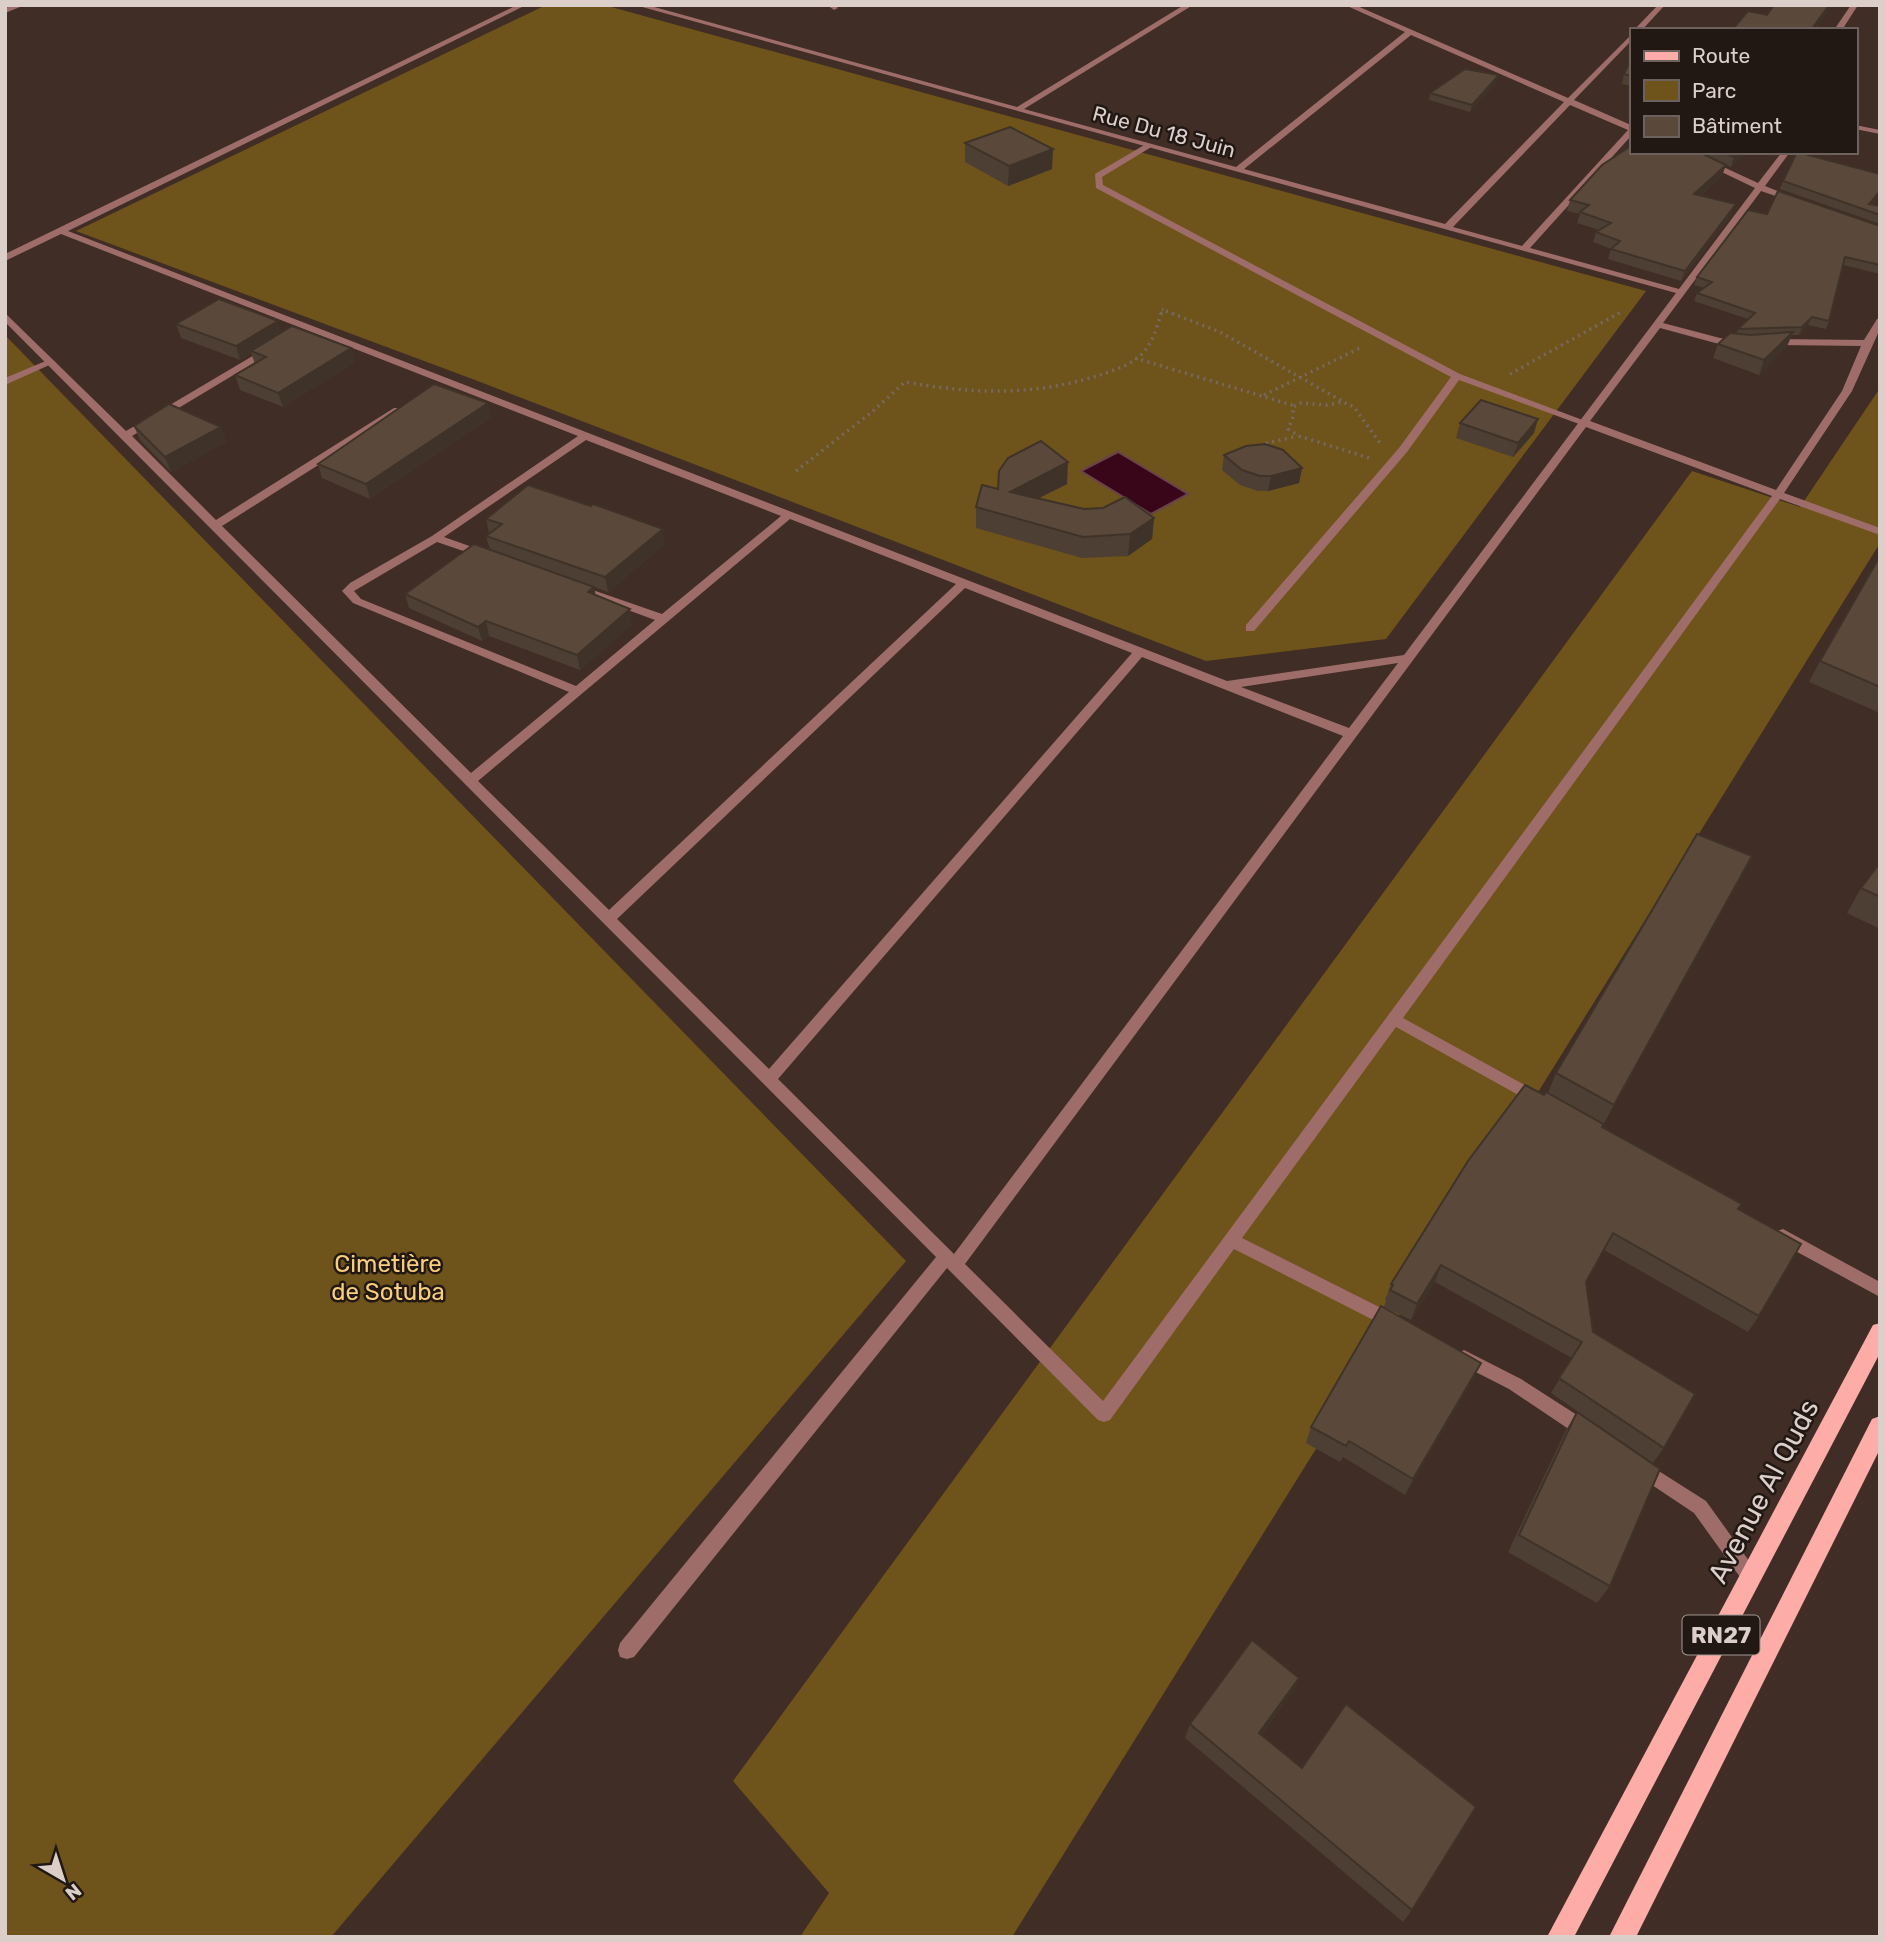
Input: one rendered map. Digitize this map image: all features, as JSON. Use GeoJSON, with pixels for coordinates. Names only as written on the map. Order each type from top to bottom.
{"type":"FeatureCollection","features":[{"type":"Feature","properties":{"kind":"main road","name":"Avenue Al Quds"},"geometry":{"type":"LineString","coordinates":[[1560,1937],[1880,1332]]}},
{"type":"Feature","properties":{"kind":"main road","name":"RN27"},"geometry":{"type":"LineString","coordinates":[[1622,1937],[1880,1426]]}},
{"type":"Feature","properties":{"kind":"street"},"geometry":{"type":"LineString","coordinates":[[5,11],[22,5]]}},
{"type":"Feature","properties":{"kind":"street"},"geometry":{"type":"LineString","coordinates":[[5,258],[523,5]]}},
{"type":"Feature","properties":{"kind":"street","name":"Rue Du 18 Juin"},"geometry":{"type":"LineString","coordinates":[[638,5],[1681,292]]}},
{"type":"Feature","properties":{"kind":"street"},"geometry":{"type":"LineString","coordinates":[[1017,110],[1190,5]]}},
{"type":"Feature","properties":{"kind":"street"},"geometry":{"type":"LineString","coordinates":[[1348,5],[1630,130]]}},
{"type":"Feature","properties":{"kind":"street"},"geometry":{"type":"LineString","coordinates":[[1839,28],[1855,5]]}},
{"type":"Feature","properties":{"kind":"street"},"geometry":{"type":"LineString","coordinates":[[1641,28],[1657,7]]}},
{"type":"Feature","properties":{"kind":"street"},"geometry":{"type":"LineString","coordinates":[[1238,170],[1410,32]]}},
{"type":"Feature","properties":{"kind":"street"},"geometry":{"type":"LineString","coordinates":[[1447,228],[1630,38]]}},
{"type":"Feature","properties":{"kind":"street"},"geometry":{"type":"LineString","coordinates":[[1857,127],[1880,132]]}},
{"type":"Feature","properties":{"kind":"street"},"geometry":{"type":"LineString","coordinates":[[1524,249],[1630,131]]}},
{"type":"Feature","properties":{"kind":"street"},"geometry":{"type":"LineString","coordinates":[[1149,146],[1098,176],[1099,186],[1457,376],[1880,532]]}},
{"type":"Feature","properties":{"kind":"street"},"geometry":{"type":"LineString","coordinates":[[1688,154],[1759,187],[1807,204]]}},
{"type":"Feature","properties":{"kind":"street"},"geometry":{"type":"LineString","coordinates":[[626,1650],[951,1261],[1351,734],[1784,154]]}},
{"type":"Feature","properties":{"kind":"street"},"geometry":{"type":"LineString","coordinates":[[60,231],[1351,734]]}},
{"type":"Feature","properties":{"kind":"street"},"geometry":{"type":"LineString","coordinates":[[5,316],[1104,1414],[1779,493],[1847,391],[1867,343],[1878,328]]}},
{"type":"Feature","properties":{"kind":"street"},"geometry":{"type":"LineString","coordinates":[[1657,324],[1719,341],[1744,344]]}},
{"type":"Feature","properties":{"kind":"street"},"geometry":{"type":"LineString","coordinates":[[295,334],[307,327]]}},
{"type":"Feature","properties":{"kind":"street"},"geometry":{"type":"LineString","coordinates":[[1756,343],[1794,340],[1867,343]]}},
{"type":"Feature","properties":{"kind":"street"},"geometry":{"type":"LineString","coordinates":[[125,436],[284,341]]}},
{"type":"Feature","properties":{"kind":"street"},"geometry":{"type":"LineString","coordinates":[[5,382],[51,362]]}},
{"type":"Feature","properties":{"kind":"street"},"geometry":{"type":"LineString","coordinates":[[1250,628],[1390,465],[1457,376]]}},
{"type":"Feature","properties":{"kind":"street"},"geometry":{"type":"LineString","coordinates":[[432,388],[443,380]]}},
{"type":"Feature","properties":{"kind":"street"},"geometry":{"type":"LineString","coordinates":[[215,526],[409,402]]}},
{"type":"Feature","properties":{"kind":"street"},"geometry":{"type":"LineString","coordinates":[[578,691],[357,601],[348,591],[436,538],[585,436]]}},
{"type":"Feature","properties":{"kind":"street"},"geometry":{"type":"LineString","coordinates":[[470,781],[788,515]]}},
{"type":"Feature","properties":{"kind":"street"},"geometry":{"type":"LineString","coordinates":[[436,538],[500,560]]}},
{"type":"Feature","properties":{"kind":"street"},"geometry":{"type":"LineString","coordinates":[[563,583],[664,619]]}},
{"type":"Feature","properties":{"kind":"street"},"geometry":{"type":"LineString","coordinates":[[608,919],[964,583]]}},
{"type":"Feature","properties":{"kind":"street"},"geometry":{"type":"LineString","coordinates":[[769,1079],[1140,652]]}},
{"type":"Feature","properties":{"kind":"street"},"geometry":{"type":"LineString","coordinates":[[1226,685],[1408,658]]}},
{"type":"Feature","properties":{"kind":"street"},"geometry":{"type":"LineString","coordinates":[[1393,1019],[1551,1107]]}},
{"type":"Feature","properties":{"kind":"street"},"geometry":{"type":"LineString","coordinates":[[1770,1229],[1880,1290]]}},
{"type":"Feature","properties":{"kind":"street"},"geometry":{"type":"LineString","coordinates":[[1232,1240],[1404,1328]]}},
{"type":"Feature","properties":{"kind":"street"},"geometry":{"type":"LineString","coordinates":[[1454,1353],[1515,1384],[1596,1438]]}},
{"type":"Feature","properties":{"kind":"street"},"geometry":{"type":"LineString","coordinates":[[1630,1461],[1700,1507],[1751,1578]]}},
{"type":"Feature","properties":{"kind":"path"},"geometry":{"type":"LineString","coordinates":[[796,471],[872,412],[905,382],[961,393],[1006,393],[1052,389],[1121,368],[1143,353],[1163,308],[1220,332],[1354,407],[1378,442]]}},
{"type":"Feature","properties":{"kind":"path"},"geometry":{"type":"LineString","coordinates":[[1485,388],[1621,312]]}},
{"type":"Feature","properties":{"kind":"path"},"geometry":{"type":"LineString","coordinates":[[1263,396],[1382,337]]}},
{"type":"Feature","properties":{"kind":"path"},"geometry":{"type":"LineString","coordinates":[[1135,358],[1295,406]]}},
{"type":"Feature","properties":{"kind":"path"},"geometry":{"type":"LineString","coordinates":[[1343,402],[1327,405],[1301,403],[1293,407],[1293,417],[1288,429],[1299,436],[1390,465]]}},
{"type":"Feature","properties":{"kind":"path"},"geometry":{"type":"LineString","coordinates":[[1267,454],[1263,444],[1299,436]]}},
{"type":"Feature","properties":{"kind":"green space"},"geometry":{"type":"Polygon","coordinates":[[[546,5],[604,5],[1646,291],[1386,639],[1206,661],[475,380],[76,231],[546,5]]]}},
{"type":"Feature","properties":{"kind":"green space","name":"Cimetière de Sotuba"},"geometry":{"type":"Polygon","coordinates":[[[5,335],[906,1261],[331,1937],[5,1937],[5,335]]]}},
{"type":"Feature","properties":{"kind":"green space"},"geometry":{"type":"Polygon","coordinates":[[[1880,388],[1880,543],[1012,1937],[800,1937],[829,1893],[733,1781],[1692,471],[1800,507],[1880,388]]]}},
{"type":"Feature","properties":{"kind":"shaded area"},"geometry":{"type":"Polygon","coordinates":[[[1118,452],[1188,494],[1151,514],[1081,471],[1118,452]]]}},
{"type":"Feature","properties":{"kind":"building"},"geometry":{"type":"Polygon","coordinates":[[[1774,5],[1829,5],[1812,28],[1734,28],[1748,11],[1767,15],[1774,5]]]}},
{"type":"Feature","properties":{"kind":"building"},"geometry":{"type":"Polygon","coordinates":[[[1630,62],[1630,76],[1624,74],[1630,62]]]}},
{"type":"Feature","properties":{"kind":"building"},"geometry":{"type":"Polygon","coordinates":[[[1465,69],[1499,75],[1472,105],[1430,93],[1465,69]]]}},
{"type":"Feature","properties":{"kind":"building"},"geometry":{"type":"Polygon","coordinates":[[[1010,127],[1053,149],[1009,166],[965,143],[1010,127]]]}},
{"type":"Feature","properties":{"kind":"building"},"geometry":{"type":"Polygon","coordinates":[[[1630,147],[1630,154],[1703,154],[1726,165],[1694,194],[1736,204],[1685,271],[1611,249],[1620,241],[1596,232],[1611,223],[1580,212],[1589,205],[1570,200],[1602,165],[1630,147]]]}},
{"type":"Feature","properties":{"kind":"building"},"geometry":{"type":"Polygon","coordinates":[[[1796,154],[1880,174],[1880,191],[1869,204],[1880,206],[1880,215],[1783,181],[1796,154]]]}},
{"type":"Feature","properties":{"kind":"building"},"geometry":{"type":"Polygon","coordinates":[[[1778,191],[1880,226],[1880,265],[1845,257],[1829,321],[1812,317],[1802,327],[1738,329],[1755,313],[1697,293],[1712,282],[1697,277],[1748,210],[1767,214],[1778,191]]]}},
{"type":"Feature","properties":{"kind":"building"},"geometry":{"type":"Polygon","coordinates":[[[219,299],[278,321],[236,346],[176,324],[219,299]]]}},
{"type":"Feature","properties":{"kind":"building"},"geometry":{"type":"Polygon","coordinates":[[[292,326],[351,348],[278,393],[235,375],[266,357],[251,351],[292,326]]]}},
{"type":"Feature","properties":{"kind":"building"},"geometry":{"type":"Polygon","coordinates":[[[1793,332],[1764,360],[1718,344],[1730,333],[1750,335],[1793,332]]]}},
{"type":"Feature","properties":{"kind":"building"},"geometry":{"type":"Polygon","coordinates":[[[434,384],[488,403],[366,484],[318,464],[434,384]]]}},
{"type":"Feature","properties":{"kind":"building"},"geometry":{"type":"Polygon","coordinates":[[[1481,400],[1538,419],[1518,443],[1460,423],[1481,400]]]}},
{"type":"Feature","properties":{"kind":"building"},"geometry":{"type":"Polygon","coordinates":[[[169,404],[221,427],[165,457],[134,426],[169,404]]]}},
{"type":"Feature","properties":{"kind":"building"},"geometry":{"type":"Polygon","coordinates":[[[1041,441],[1068,462],[1010,492],[1084,509],[1103,508],[1125,497],[1154,518],[1130,534],[1083,537],[976,507],[982,485],[998,489],[999,471],[1008,458],[1041,441]]]}},
{"type":"Feature","properties":{"kind":"building"},"geometry":{"type":"Polygon","coordinates":[[[1265,444],[1283,450],[1302,468],[1260,476],[1242,470],[1224,455],[1246,446],[1265,444]]]}},
{"type":"Feature","properties":{"kind":"building"},"geometry":{"type":"Polygon","coordinates":[[[528,485],[663,529],[605,577],[486,536],[502,524],[486,519],[528,485]]]}},
{"type":"Feature","properties":{"kind":"building"},"geometry":{"type":"Polygon","coordinates":[[[474,544],[594,587],[588,592],[630,609],[577,655],[486,621],[478,627],[405,594],[474,544]]]}},
{"type":"Feature","properties":{"kind":"building"},"geometry":{"type":"Polygon","coordinates":[[[1880,556],[1880,687],[1820,661],[1880,556]]]}},
{"type":"Feature","properties":{"kind":"building"},"geometry":{"type":"Polygon","coordinates":[[[1697,834],[1752,856],[1614,1105],[1556,1073],[1697,834]]]}},
{"type":"Feature","properties":{"kind":"building"},"geometry":{"type":"Polygon","coordinates":[[[1880,863],[1880,897],[1861,888],[1880,863]]]}},
{"type":"Feature","properties":{"kind":"building"},"geometry":{"type":"Polygon","coordinates":[[[1525,1085],[1544,1095],[1546,1092],[1603,1124],[1602,1127],[1742,1204],[1738,1209],[1801,1244],[1759,1316],[1613,1233],[1586,1282],[1593,1332],[1695,1394],[1664,1448],[1559,1378],[1582,1342],[1441,1265],[1417,1304],[1390,1290],[1393,1285],[1391,1284],[1468,1161],[1525,1085]]]}},
{"type":"Feature","properties":{"kind":"building"},"geometry":{"type":"Polygon","coordinates":[[[1381,1306],[1481,1363],[1413,1479],[1349,1441],[1346,1446],[1311,1427],[1381,1306]]]}},
{"type":"Feature","properties":{"kind":"building"},"geometry":{"type":"Polygon","coordinates":[[[1577,1412],[1660,1469],[1610,1586],[1519,1535],[1577,1412]]]}},
{"type":"Feature","properties":{"kind":"building"},"geometry":{"type":"Polygon","coordinates":[[[1252,1640],[1299,1678],[1259,1733],[1302,1768],[1346,1704],[1476,1807],[1412,1910],[1190,1724],[1252,1640]]]}}]}
